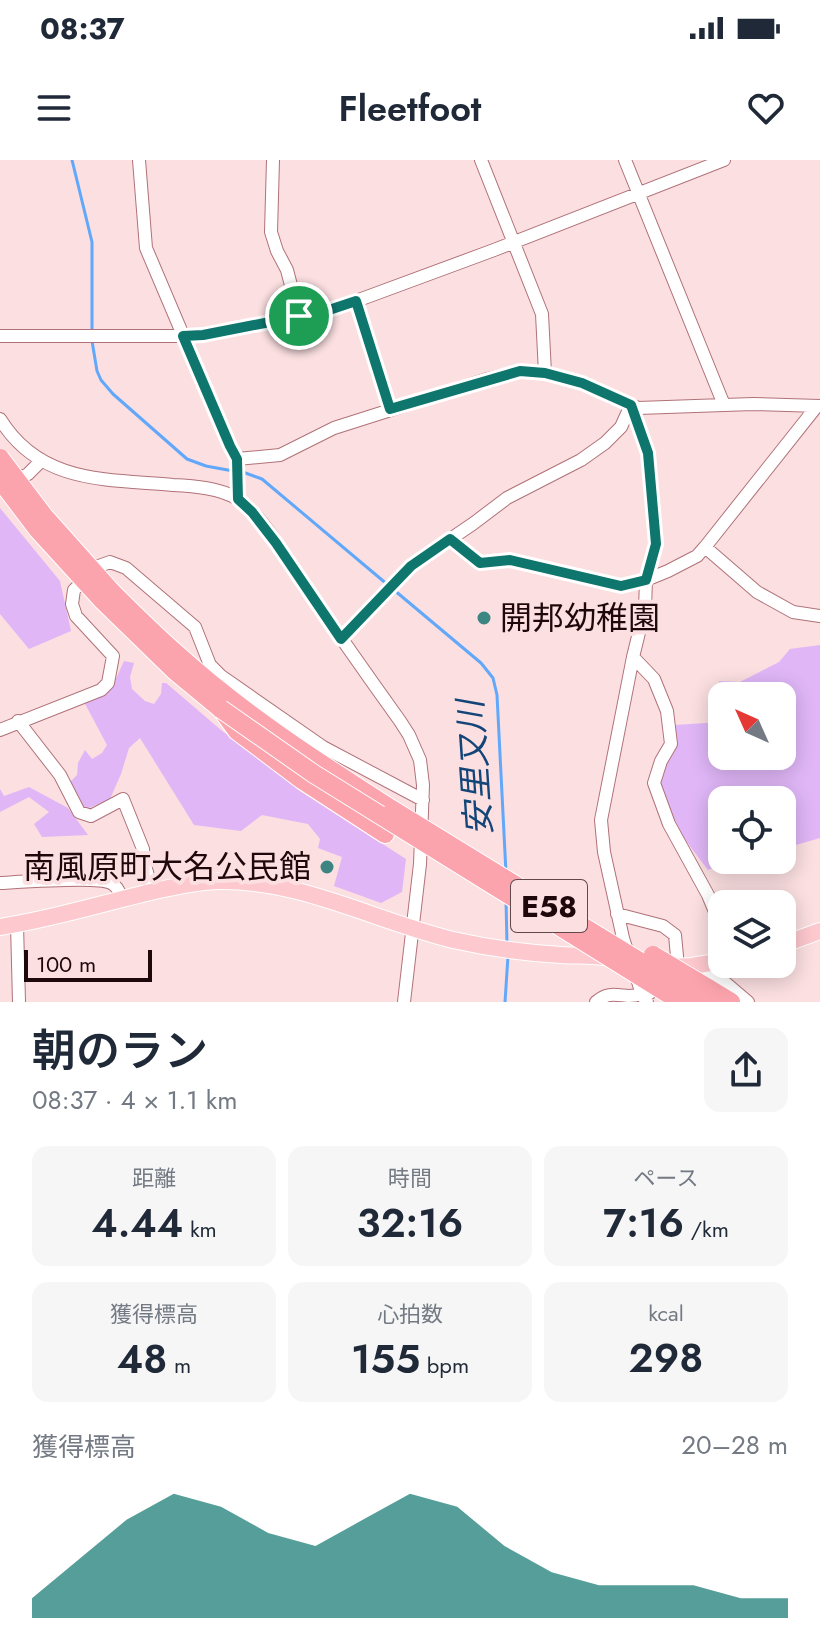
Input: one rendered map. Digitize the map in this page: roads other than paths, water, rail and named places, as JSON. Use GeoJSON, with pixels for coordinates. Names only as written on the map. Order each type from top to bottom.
{"type":"FeatureCollection","features":[{"type":"Feature","properties":{"kind":"highway","name":"E58"},"geometry":{"type":"LineString","coordinates":[[0,458],[105,595]]}},
{"type":"Feature","properties":{"kind":"highway","name":"E58"},"geometry":{"type":"LineString","coordinates":[[0,480],[38,530],[221,709],[326,783],[681,1002]]}},
{"type":"Feature","properties":{"kind":"highway","name":"E58"},"geometry":{"type":"LineString","coordinates":[[177,663],[393,810],[418,816],[454,834],[707,995]]}},
{"type":"Feature","properties":{"kind":"highway"},"geometry":{"type":"LineString","coordinates":[[221,709],[237,731],[356,816],[666,1002]]}},
{"type":"Feature","properties":{"kind":"highway"},"geometry":{"type":"LineString","coordinates":[[707,995],[731,1002]]}},
{"type":"Feature","properties":{"kind":"main road"},"geometry":{"type":"LineString","coordinates":[[8,926],[159,890],[217,881],[269,885],[338,902],[453,940],[523,952],[606,957],[658,967],[708,963]]}},
{"type":"Feature","properties":{"kind":"main road"},"geometry":{"type":"LineString","coordinates":[[796,940],[820,931]]}},
{"type":"Feature","properties":{"kind":"street"},"geometry":{"type":"LineString","coordinates":[[139,160],[146,248],[237,459],[238,499]]}},
{"type":"Feature","properties":{"kind":"street"},"geometry":{"type":"LineString","coordinates":[[273,160],[271,232],[287,270],[299,316]]}},
{"type":"Feature","properties":{"kind":"street"},"geometry":{"type":"LineString","coordinates":[[481,160],[542,314],[545,373]]}},
{"type":"Feature","properties":{"kind":"street"},"geometry":{"type":"LineString","coordinates":[[625,160],[724,405]]}},
{"type":"Feature","properties":{"kind":"street"},"geometry":{"type":"LineString","coordinates":[[0,336],[203,335],[326,311],[515,242],[724,160]]}},
{"type":"Feature","properties":{"kind":"street"},"geometry":{"type":"LineString","coordinates":[[356,301],[390,409]]}},
{"type":"Feature","properties":{"kind":"street"},"geometry":{"type":"LineString","coordinates":[[237,459],[280,455],[334,428],[520,371],[545,373],[582,383],[638,408],[753,404],[818,406]]}},
{"type":"Feature","properties":{"kind":"street"},"geometry":{"type":"LineString","coordinates":[[341,639],[411,566],[507,498],[581,460],[605,443],[621,427],[631,405]]}},
{"type":"Feature","properties":{"kind":"street"},"geometry":{"type":"LineString","coordinates":[[631,405],[648,453],[656,544],[646,580],[645,608],[601,820],[604,852],[623,942],[645,998]]}},
{"type":"Feature","properties":{"kind":"street"},"geometry":{"type":"LineString","coordinates":[[450,539],[480,563],[510,560],[621,586],[646,580],[697,556],[818,406]]}},
{"type":"Feature","properties":{"kind":"street"},"geometry":{"type":"LineString","coordinates":[[0,419],[26,450],[55,469],[93,477],[189,486],[238,499],[276,543],[400,721],[415,747],[423,773],[420,864],[404,1002]]}},
{"type":"Feature","properties":{"kind":"street"},"geometry":{"type":"LineString","coordinates":[[0,488],[28,474],[41,461]]}},
{"type":"Feature","properties":{"kind":"street"},"geometry":{"type":"LineString","coordinates":[[705,547],[757,592],[793,612],[820,616]]}},
{"type":"Feature","properties":{"kind":"street"},"geometry":{"type":"LineString","coordinates":[[0,730],[101,690],[108,683],[113,656],[76,616],[72,604],[74,590],[99,566],[110,562],[126,568],[195,627],[210,665],[221,676],[323,747],[423,800]]}},
{"type":"Feature","properties":{"kind":"street"},"geometry":{"type":"LineString","coordinates":[[633,657],[654,679],[667,711],[671,744],[654,783],[669,824],[708,895]]}},
{"type":"Feature","properties":{"kind":"street"},"geometry":{"type":"LineString","coordinates":[[18,721],[60,775],[79,812],[91,816],[123,799],[143,849],[151,886],[159,890]]}},
{"type":"Feature","properties":{"kind":"street"},"geometry":{"type":"LineString","coordinates":[[0,883],[106,881],[119,891],[122,899]]}},
{"type":"Feature","properties":{"kind":"street"},"geometry":{"type":"LineString","coordinates":[[617,914],[663,926],[675,935],[678,967]]}},
{"type":"Feature","properties":{"kind":"street"},"geometry":{"type":"LineString","coordinates":[[8,926],[19,1002]]}},
{"type":"Feature","properties":{"kind":"street"},"geometry":{"type":"LineString","coordinates":[[596,1002],[606,995],[616,994],[645,998],[684,981],[716,977],[748,1002]]}},
{"type":"Feature","properties":{"kind":"waterway","name":"安里又川"},"geometry":{"type":"LineString","coordinates":[[72,160],[92,242],[92,334]]}},
{"type":"Feature","properties":{"kind":"waterway","name":"安里又川"},"geometry":{"type":"LineString","coordinates":[[92,341],[97,371],[113,394],[187,459],[233,471]]}},
{"type":"Feature","properties":{"kind":"waterway","name":"安里又川"},"geometry":{"type":"LineString","coordinates":[[240,471],[262,479],[388,585]]}},
{"type":"Feature","properties":{"kind":"waterway","name":"安里又川"},"geometry":{"type":"LineString","coordinates":[[394,590],[481,663],[493,678],[497,695],[506,873]]}},
{"type":"Feature","properties":{"kind":"waterway","name":"安里又川"},"geometry":{"type":"LineString","coordinates":[[506,900],[507,945]]}},
{"type":"Feature","properties":{"kind":"waterway","name":"安里又川"},"geometry":{"type":"LineString","coordinates":[[505,1002],[508,956]]}},
{"type":"Feature","properties":{"kind":"place","name":"開邦幼稚園"},"geometry":{"type":"Point","coordinates":[484,618]}},
{"type":"Feature","properties":{"kind":"place","name":"南風原町大名公民館"},"geometry":{"type":"Point","coordinates":[327,867]}}]}
